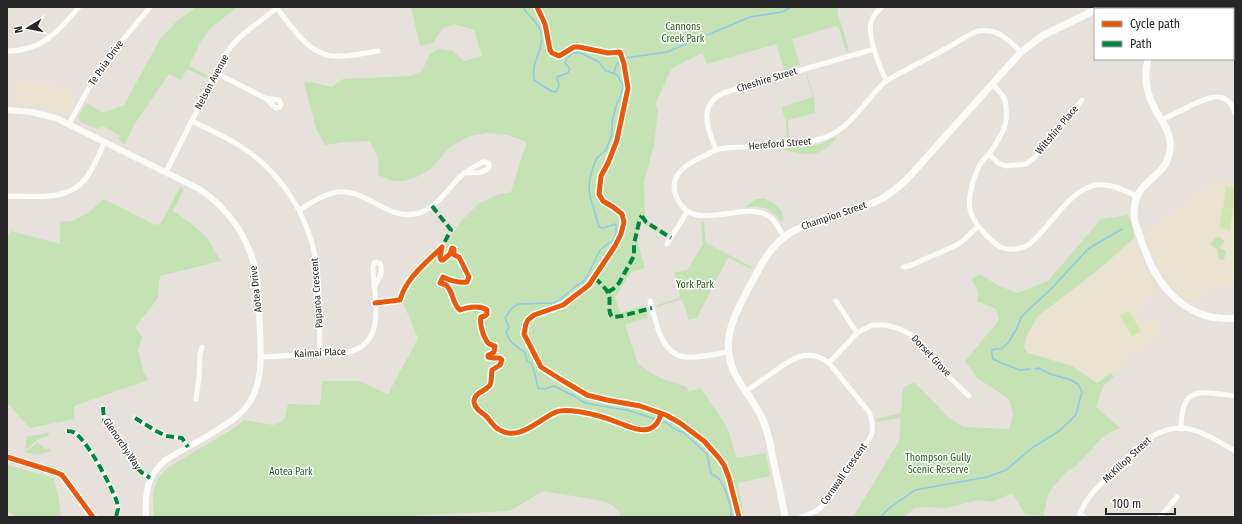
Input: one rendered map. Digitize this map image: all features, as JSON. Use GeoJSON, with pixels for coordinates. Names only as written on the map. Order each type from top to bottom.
{"type":"FeatureCollection","features":[{"type":"Feature","properties":{"kind":"main road","name":"Champion Street"},"geometry":{"type":"LineString","coordinates":[[785,517],[766,428],[754,403],[734,374],[729,352],[730,328],[736,313],[764,260],[771,249],[784,237],[802,226],[867,205],[891,193],[909,177],[1021,52],[1042,36],[1094,11]]}},
{"type":"Feature","properties":{"kind":"main road"},"geometry":{"type":"LineString","coordinates":[[1148,60],[1146,77],[1147,88],[1151,102],[1167,129],[1170,140],[1170,148],[1168,157],[1162,169],[1144,184],[1136,196],[1134,214],[1135,222],[1153,269],[1167,290],[1181,303],[1200,314],[1214,319],[1235,318]]}},
{"type":"Feature","properties":{"kind":"street"},"geometry":{"type":"LineString","coordinates":[[7,51],[28,48],[49,39],[63,26],[79,7]]}},
{"type":"Feature","properties":{"kind":"street","name":"Te Puia Drive"},"geometry":{"type":"LineString","coordinates":[[69,124],[106,59],[150,7]]}},
{"type":"Feature","properties":{"kind":"street"},"geometry":{"type":"LineString","coordinates":[[278,7],[302,40],[316,51],[333,56],[378,51]]}},
{"type":"Feature","properties":{"kind":"street","name":"Nelson Avenue"},"geometry":{"type":"LineString","coordinates":[[166,172],[216,73],[234,43],[278,7]]}},
{"type":"Feature","properties":{"kind":"street"},"geometry":{"type":"LineString","coordinates":[[882,7],[874,15],[870,23],[874,49],[880,67],[887,81]]}},
{"type":"Feature","properties":{"kind":"street","name":"Hereford Street"},"geometry":{"type":"LineString","coordinates":[[688,212],[682,207],[677,199],[675,192],[676,177],[686,165],[716,150],[806,142],[823,139],[844,127],[887,81],[978,31],[991,31],[997,33],[1003,36],[1021,52]]}},
{"type":"Feature","properties":{"kind":"street","name":"Cheshire Street"},"geometry":{"type":"LineString","coordinates":[[716,150],[707,127],[706,116],[708,107],[718,96],[746,86],[874,49]]}},
{"type":"Feature","properties":{"kind":"street"},"geometry":{"type":"LineString","coordinates":[[216,73],[265,98]]}},
{"type":"Feature","properties":{"kind":"street"},"geometry":{"type":"LineString","coordinates":[[992,84],[1002,94],[1005,101],[1006,114],[1004,128],[989,154],[981,162],[974,178],[969,198],[970,212],[978,226],[994,243],[1002,248],[1014,250],[1033,242],[1067,203],[1080,191],[1096,185],[1106,184],[1136,196]]}},
{"type":"Feature","properties":{"kind":"street"},"geometry":{"type":"LineString","coordinates":[[1162,120],[1204,99],[1215,96],[1226,100],[1232,106],[1235,113]]}},
{"type":"Feature","properties":{"kind":"street","name":"Wiltshire Place"},"geometry":{"type":"LineString","coordinates":[[989,154],[998,163],[1007,166],[1026,164],[1034,158],[1082,100]]}},
{"type":"Feature","properties":{"kind":"street","name":"Aotea Drive"},"geometry":{"type":"LineString","coordinates":[[7,110],[26,111],[47,116],[69,124],[199,189],[218,204],[231,218],[245,241],[252,258],[257,278],[261,357],[260,376],[257,387],[247,406],[233,420],[167,459],[158,466],[150,478],[146,493],[146,517]]}},
{"type":"Feature","properties":{"kind":"street","name":"Paparoa Crescent"},"geometry":{"type":"LineString","coordinates":[[192,121],[229,139],[271,170],[298,210],[310,237],[315,261],[320,354]]}},
{"type":"Feature","properties":{"kind":"street"},"geometry":{"type":"LineString","coordinates":[[7,196],[54,195],[70,191],[81,184],[85,179],[105,142]]}},
{"type":"Feature","properties":{"kind":"street"},"geometry":{"type":"LineString","coordinates":[[298,210],[330,194],[345,192],[361,196],[390,212],[405,215],[420,213],[432,206],[464,173]]}},
{"type":"Feature","properties":{"kind":"street"},"geometry":{"type":"LineString","coordinates":[[667,244],[688,212],[703,216],[760,212],[770,217],[784,237]]}},
{"type":"Feature","properties":{"kind":"street"},"geometry":{"type":"LineString","coordinates":[[903,267],[909,266],[955,246],[964,240],[978,226]]}},
{"type":"Feature","properties":{"kind":"street","name":"Kaimai Place"},"geometry":{"type":"LineString","coordinates":[[261,357],[341,353],[352,351],[363,346],[373,332],[375,324],[374,286]]}},
{"type":"Feature","properties":{"kind":"street"},"geometry":{"type":"LineString","coordinates":[[650,301],[661,338],[670,351],[687,357],[729,352]]}},
{"type":"Feature","properties":{"kind":"street"},"geometry":{"type":"LineString","coordinates":[[836,301],[857,333]]}},
{"type":"Feature","properties":{"kind":"street","name":"Dorset Grove"},"geometry":{"type":"LineString","coordinates":[[829,363],[857,333],[872,325],[885,325],[897,328],[912,335],[946,374],[969,396]]}},
{"type":"Feature","properties":{"kind":"street"},"geometry":{"type":"LineString","coordinates":[[196,399],[202,346]]}},
{"type":"Feature","properties":{"kind":"street","name":"Cornwall Crescent"},"geometry":{"type":"LineString","coordinates":[[746,391],[796,357],[814,355],[823,358],[829,363],[866,407],[871,417],[872,435],[824,504],[816,512],[801,517]]}},
{"type":"Feature","properties":{"kind":"street"},"geometry":{"type":"LineString","coordinates":[[1181,429],[1183,405],[1194,394],[1206,392],[1235,396]]}},
{"type":"Feature","properties":{"kind":"street","name":"Glenorchy Way"},"geometry":{"type":"LineString","coordinates":[[103,407],[104,420],[121,442],[135,465],[141,472],[150,478]]}},
{"type":"Feature","properties":{"kind":"street"},"geometry":{"type":"LineString","coordinates":[[135,418],[166,436],[182,438],[188,447]]}},
{"type":"Feature","properties":{"kind":"street","name":"McKillop Street"},"geometry":{"type":"LineString","coordinates":[[1079,516],[1085,503],[1094,491],[1147,439],[1162,432],[1181,429],[1196,431],[1235,451]]}},
{"type":"Feature","properties":{"kind":"street"},"geometry":{"type":"LineString","coordinates":[[67,431],[77,434],[96,461],[117,502],[118,509],[116,517]]}},
{"type":"Feature","properties":{"kind":"street"},"geometry":{"type":"LineString","coordinates":[[1160,517],[1177,497]]}},
{"type":"Feature","properties":{"kind":"street"},"geometry":{"type":"LineString","coordinates":[[1079,516],[1085,517]]}},
{"type":"Feature","properties":{"kind":"shaded area"},"geometry":{"type":"Polygon","coordinates":[[[16,82],[44,83],[57,86],[78,96],[69,111],[63,113],[42,106],[14,103],[16,82]]]}},
{"type":"Feature","properties":{"kind":"shaded area"},"geometry":{"type":"Polygon","coordinates":[[[1223,180],[1235,185],[1235,283],[1217,286],[1202,292],[1195,304],[1180,295],[1165,277],[1158,265],[1145,234],[1197,193],[1223,180]]]}},
{"type":"Feature","properties":{"kind":"shaded area"},"geometry":{"type":"Polygon","coordinates":[[[1134,238],[1145,266],[1158,289],[1135,315],[1146,328],[1171,303],[1173,305],[1157,323],[1163,329],[1144,351],[1133,350],[1114,377],[1111,373],[1097,383],[1072,366],[1028,353],[1024,347],[1027,335],[1038,316],[1098,270],[1134,238]]]}},
{"type":"Feature","properties":{"kind":"green space"},"geometry":{"type":"Polygon","coordinates":[[[196,7],[237,7],[211,28],[201,41],[189,66],[207,75],[206,78],[187,69],[181,80],[169,74],[134,125],[125,144],[118,138],[121,136],[103,126],[98,129],[80,121],[79,116],[86,103],[104,113],[124,105],[160,39],[176,22],[196,7]]]}},
{"type":"Feature","properties":{"kind":"green space"},"geometry":{"type":"Polygon","coordinates":[[[411,7],[839,7],[837,11],[849,50],[846,52],[839,28],[836,26],[792,39],[800,65],[784,70],[776,44],[707,64],[702,53],[672,68],[655,104],[658,111],[654,145],[644,182],[645,219],[668,235],[666,237],[642,222],[637,240],[645,268],[631,272],[615,298],[621,313],[641,306],[646,311],[648,317],[625,325],[638,364],[660,378],[687,387],[688,392],[701,388],[727,427],[737,458],[766,453],[770,476],[738,483],[744,517],[620,517],[620,514],[614,506],[603,501],[543,491],[510,511],[388,517],[154,517],[153,492],[158,479],[167,468],[236,427],[244,420],[273,425],[284,420],[288,404],[320,405],[322,381],[359,381],[388,394],[418,338],[403,303],[411,282],[443,250],[460,222],[479,203],[500,194],[511,192],[527,142],[507,135],[486,133],[468,137],[450,147],[431,169],[419,176],[404,181],[392,181],[378,175],[379,166],[377,158],[369,141],[325,145],[316,128],[304,83],[311,82],[332,87],[343,79],[411,76],[422,71],[430,54],[439,49],[453,51],[464,61],[482,56],[474,30],[454,24],[442,29],[433,43],[420,46],[411,7]]]}},
{"type":"Feature","properties":{"kind":"green space"},"geometry":{"type":"Polygon","coordinates":[[[806,74],[814,98],[815,113],[788,120],[789,139],[787,139],[786,121],[781,107],[813,97],[806,74]]]}},
{"type":"Feature","properties":{"kind":"green space"},"geometry":{"type":"Polygon","coordinates":[[[837,136],[832,144],[826,149],[812,154],[797,153],[780,149],[820,144],[837,136]]]}},
{"type":"Feature","properties":{"kind":"green space"},"geometry":{"type":"Polygon","coordinates":[[[180,187],[184,189],[173,211],[192,224],[207,238],[221,261],[160,276],[158,297],[135,327],[142,337],[138,350],[143,370],[148,380],[74,406],[74,419],[30,428],[7,403],[7,237],[11,231],[60,244],[60,222],[73,221],[88,213],[104,199],[155,225],[161,223],[180,187]]]}},
{"type":"Feature","properties":{"kind":"green space"},"geometry":{"type":"Polygon","coordinates":[[[1226,187],[1235,188],[1233,209],[1223,207],[1226,187]]]}},
{"type":"Feature","properties":{"kind":"green space"},"geometry":{"type":"Polygon","coordinates":[[[763,198],[775,204],[782,211],[783,221],[781,222],[774,213],[766,208],[745,207],[756,199],[763,198]]]}},
{"type":"Feature","properties":{"kind":"green space"},"geometry":{"type":"Polygon","coordinates":[[[1222,208],[1233,209],[1230,230],[1220,228],[1222,208]]]}},
{"type":"Feature","properties":{"kind":"green space","name":"Thompson Gully Scenic Reserve"},"geometry":{"type":"Polygon","coordinates":[[[1128,215],[1133,228],[1134,238],[1098,270],[1038,316],[1027,335],[1024,347],[1028,353],[1072,366],[1097,383],[1111,373],[1114,377],[1103,386],[1096,407],[1120,428],[1105,435],[1076,466],[1066,472],[1049,492],[1043,516],[1025,514],[1012,493],[992,502],[978,500],[947,508],[915,508],[904,517],[853,517],[899,441],[901,418],[876,422],[876,419],[901,413],[903,388],[914,382],[950,419],[964,427],[1009,429],[1013,415],[1009,399],[977,378],[965,361],[999,320],[996,309],[977,301],[979,294],[972,279],[980,274],[997,285],[1017,293],[1048,281],[1101,219],[1128,215]]]}},
{"type":"Feature","properties":{"kind":"green space","name":"York Park"},"geometry":{"type":"Polygon","coordinates":[[[701,222],[704,222],[706,243],[752,267],[751,269],[729,258],[727,259],[697,318],[689,320],[682,299],[657,307],[657,305],[679,298],[680,294],[674,273],[687,270],[703,244],[701,222]]]}},
{"type":"Feature","properties":{"kind":"green space"},"geometry":{"type":"Polygon","coordinates":[[[1219,237],[1225,241],[1219,248],[1226,251],[1224,260],[1219,259],[1217,250],[1210,244],[1215,238],[1219,237]]]}},
{"type":"Feature","properties":{"kind":"green space"},"geometry":{"type":"Polygon","coordinates":[[[1129,311],[1141,331],[1132,336],[1120,316],[1129,311]]]}},
{"type":"Feature","properties":{"kind":"green space"},"geometry":{"type":"Polygon","coordinates":[[[49,432],[48,436],[38,439],[26,449],[26,451],[37,442],[47,450],[48,448],[52,451],[37,455],[25,452],[27,436],[49,432]]]}},
{"type":"Feature","properties":{"kind":"green space"},"geometry":{"type":"Polygon","coordinates":[[[7,465],[54,478],[61,517],[15,517],[7,511],[7,465]]]}},
{"type":"Feature","properties":{"kind":"waterway"},"geometry":{"type":"LineString","coordinates":[[523,7],[536,23],[540,30],[542,40],[534,67],[534,80],[551,91],[556,92],[559,86],[557,77],[568,73],[570,69],[565,63],[567,58],[573,53],[581,53],[599,62],[605,70],[617,75],[623,85],[612,122],[612,134],[606,150],[597,158],[594,164],[589,188],[599,227],[603,228],[616,224],[616,235],[613,240],[600,250],[583,282],[561,299],[553,303],[518,304],[512,308],[505,318],[509,327],[506,332],[513,344],[525,352],[527,361],[531,363],[534,369],[538,388],[544,389],[554,386],[585,403],[631,411],[667,423],[673,428],[684,433],[707,454],[711,474],[720,480],[725,490],[731,517]]}},
{"type":"Feature","properties":{"kind":"waterway"},"geometry":{"type":"LineString","coordinates":[[614,73],[615,68],[621,60],[625,58],[667,52],[750,17],[782,12],[791,7]]}},
{"type":"Feature","properties":{"kind":"waterway"},"geometry":{"type":"LineString","coordinates":[[1030,369],[1020,370],[993,359],[992,350],[1001,349],[1008,343],[1022,316],[1053,287],[1088,249],[1122,229]]}},
{"type":"Feature","properties":{"kind":"waterway"},"geometry":{"type":"LineString","coordinates":[[881,517],[888,509],[915,490],[987,477],[1006,470],[1032,448],[1059,431],[1073,418],[1076,414],[1082,392],[1078,384],[1071,380],[1050,374],[1039,368],[1036,369]]}},
{"type":"Feature","properties":{"kind":"marked path"},"geometry":{"type":"LineString","coordinates":[[432,206],[451,230],[442,247]]}},
{"type":"Feature","properties":{"kind":"marked path"},"geometry":{"type":"LineString","coordinates":[[642,216],[646,222],[671,238]]}},
{"type":"Feature","properties":{"kind":"marked path"},"geometry":{"type":"LineString","coordinates":[[608,292],[619,283],[634,256],[634,244],[640,218],[642,216]]}},
{"type":"Feature","properties":{"kind":"marked path"},"geometry":{"type":"LineString","coordinates":[[595,278],[605,288],[609,295],[610,312],[612,317],[622,316],[652,308]]}},
{"type":"Feature","properties":{"kind":"marked path"},"geometry":{"type":"LineString","coordinates":[[103,407],[104,420],[121,442],[135,465],[141,472],[150,478]]}},
{"type":"Feature","properties":{"kind":"marked path"},"geometry":{"type":"LineString","coordinates":[[135,418],[166,436],[182,438],[188,447]]}},
{"type":"Feature","properties":{"kind":"marked path"},"geometry":{"type":"LineString","coordinates":[[67,431],[74,432],[81,438],[99,465],[117,502],[118,509],[116,517]]}},
{"type":"Feature","properties":{"kind":"cycle path"},"geometry":{"type":"LineString","coordinates":[[537,7],[545,24],[550,50],[552,53],[559,56],[574,47],[608,53],[620,52],[624,64],[628,88],[617,140],[601,176],[599,194],[603,201],[622,214],[624,222],[621,234],[615,246],[589,285],[563,305],[534,315],[528,320],[524,334],[541,367],[560,379],[587,395],[640,406],[666,415],[680,423],[704,441],[724,465],[729,478],[739,517]]}},
{"type":"Feature","properties":{"kind":"cycle path"},"geometry":{"type":"LineString","coordinates":[[375,303],[400,300],[407,285],[423,265],[442,247],[440,257],[441,260],[450,254],[452,248],[454,249],[454,255],[459,257],[469,277],[467,282],[449,280],[443,277],[440,283],[449,288],[456,305],[460,310],[474,307],[481,307],[487,310],[487,314],[481,317],[481,327],[486,341],[495,346],[494,352],[488,355],[488,357],[500,358],[502,360],[500,365],[492,370],[490,385],[474,399],[474,402],[480,412],[486,416],[496,428],[506,433],[521,432],[549,415],[565,410],[590,414],[645,430],[655,425],[661,414]]}},
{"type":"Feature","properties":{"kind":"cycle path"},"geometry":{"type":"LineString","coordinates":[[7,457],[62,475],[93,517]]}},
{"type":"Feature","properties":{"kind":"park label","name":"Cannons Creek Park"},"geometry":{"type":"Point","coordinates":[683,32]}},
{"type":"Feature","properties":{"kind":"park label","name":"Aotea Park"},"geometry":{"type":"Point","coordinates":[291,472]}}]}
